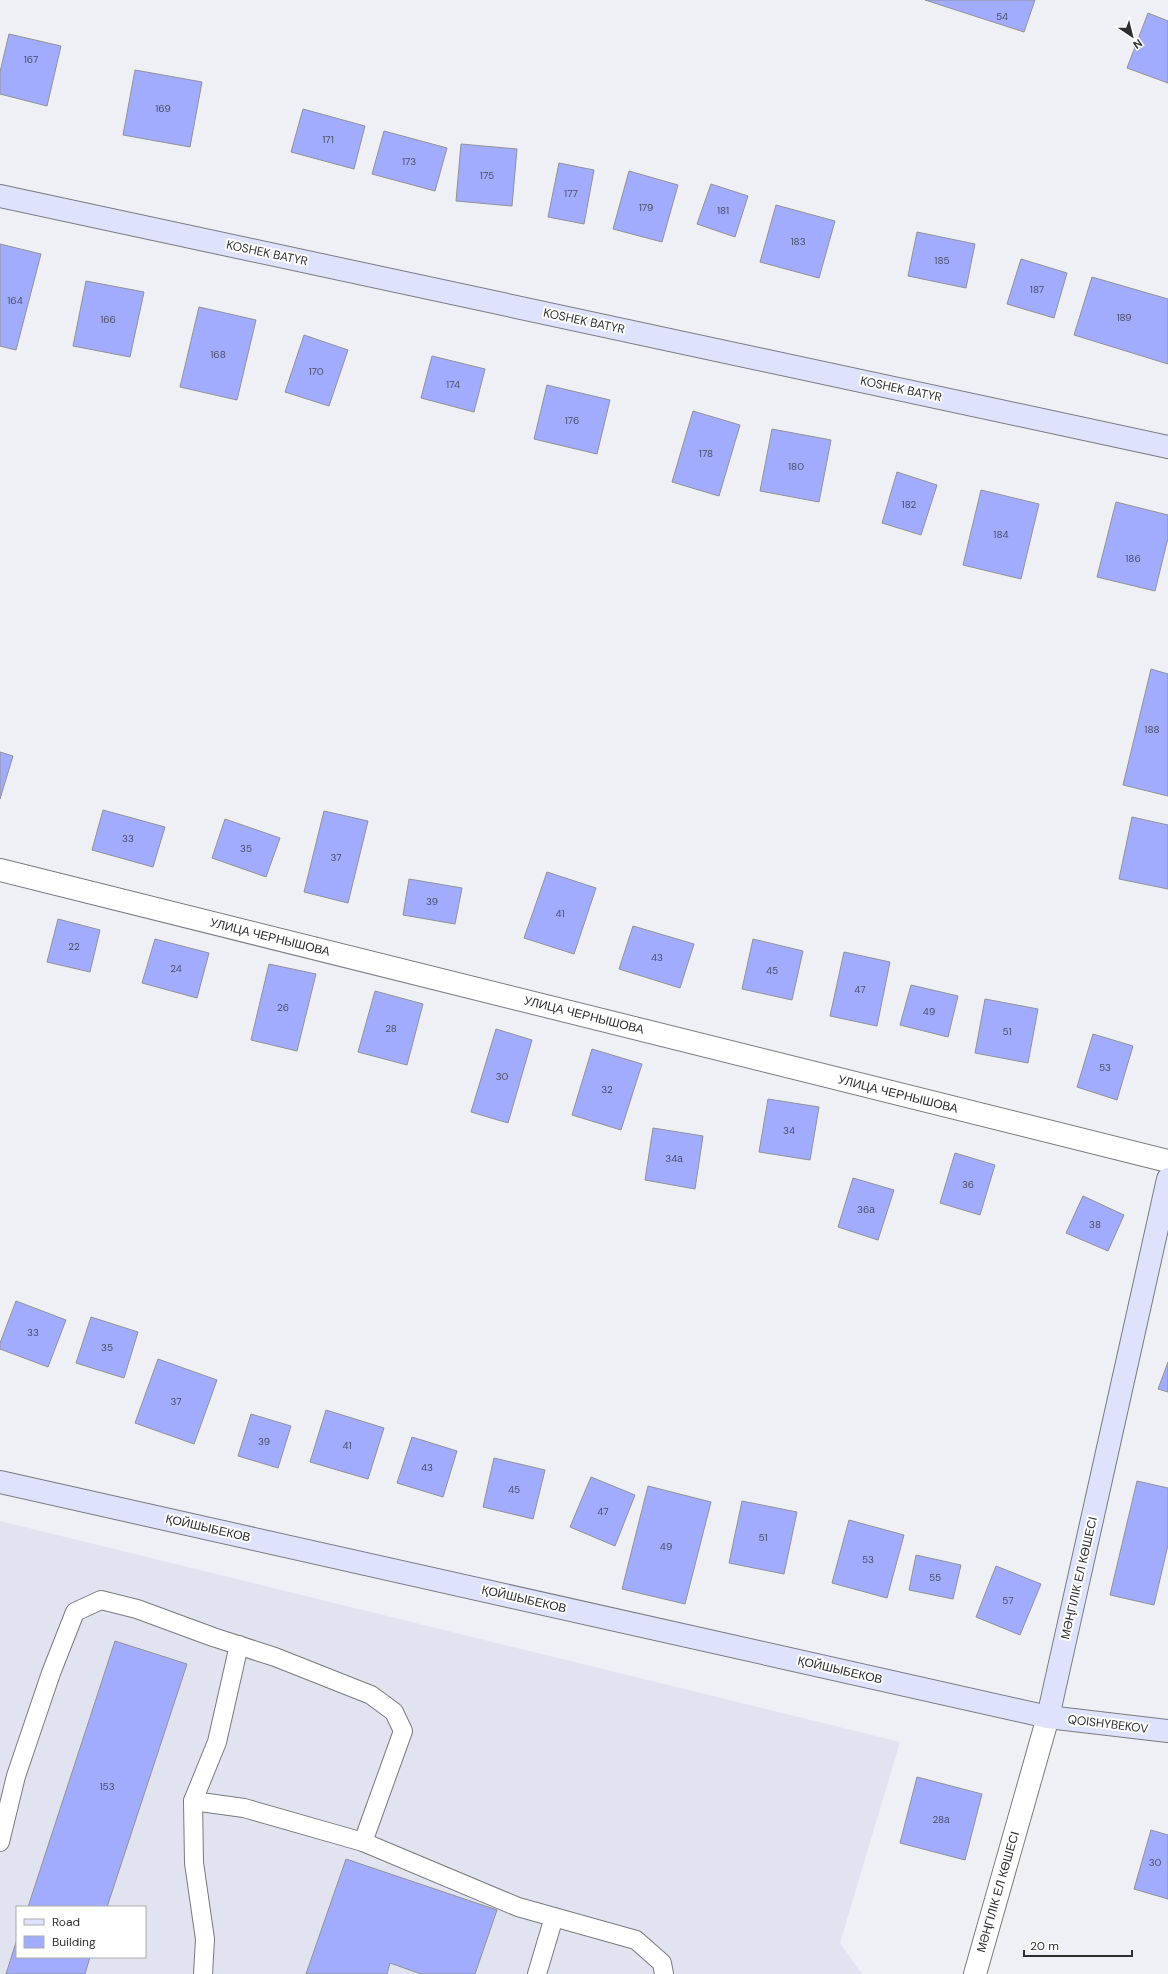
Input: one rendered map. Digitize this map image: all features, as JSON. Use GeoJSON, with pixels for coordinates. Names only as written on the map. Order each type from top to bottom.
{"type":"FeatureCollection","features":[{"type":"Feature","properties":{"kind":"street","name":"KOSHEK BATYR"},"geometry":{"type":"LineString","coordinates":[[0,196],[1168,447]]}},
{"type":"Feature","properties":{"kind":"street","name":"УЛИЦА ЧЕРНЫШОВА"},"geometry":{"type":"LineString","coordinates":[[0,870],[1168,1161]]}},
{"type":"Feature","properties":{"kind":"street","name":"МӘҢГІЛІК ЕЛ КӨШЕСІ"},"geometry":{"type":"LineString","coordinates":[[975,1974],[1048,1717],[1168,1179]]}},
{"type":"Feature","properties":{"kind":"street","name":"ҚОЙШЫБЕКОВ"},"geometry":{"type":"LineString","coordinates":[[0,1482],[1048,1717]]}},
{"type":"Feature","properties":{"kind":"street","name":"QOISHYBEKOV"},"geometry":{"type":"LineString","coordinates":[[1048,1717],[1168,1731]]}},
{"type":"Feature","properties":{"kind":"lane"},"geometry":{"type":"LineString","coordinates":[[0,1842],[8,1774],[75,1612],[101,1600],[137,1609],[275,1657],[371,1695],[394,1712],[403,1731],[363,1842]]}},
{"type":"Feature","properties":{"kind":"lane"},"geometry":{"type":"LineString","coordinates":[[203,1974],[205,1939],[194,1863],[192,1801],[217,1742],[239,1645]]}},
{"type":"Feature","properties":{"kind":"lane"},"geometry":{"type":"LineString","coordinates":[[192,1801],[244,1808],[363,1842],[518,1907],[636,1940],[662,1963],[664,1974]]}},
{"type":"Feature","properties":{"kind":"lane"},"geometry":{"type":"LineString","coordinates":[[537,1974],[554,1917]]}},
{"type":"Feature","properties":{"kind":"shaded area"},"geometry":{"type":"Polygon","coordinates":[[[0,1521],[900,1742],[840,1943],[862,1974],[0,1974],[0,1521]]]}},
{"type":"Feature","properties":{"kind":"building"},"geometry":{"type":"Polygon","coordinates":[[[925,0],[1035,0],[1024,32],[925,0]]]}},
{"type":"Feature","properties":{"kind":"building"},"geometry":{"type":"Polygon","coordinates":[[[1148,13],[1168,21],[1168,83],[1127,68],[1148,13]]]}},
{"type":"Feature","properties":{"kind":"building"},"geometry":{"type":"Polygon","coordinates":[[[9,34],[61,46],[47,106],[0,94],[0,72],[9,34]]]}},
{"type":"Feature","properties":{"kind":"building"},"geometry":{"type":"Polygon","coordinates":[[[135,70],[202,82],[190,147],[123,135],[135,70]]]}},
{"type":"Feature","properties":{"kind":"building"},"geometry":{"type":"Polygon","coordinates":[[[303,109],[365,126],[354,169],[291,152],[303,109]]]}},
{"type":"Feature","properties":{"kind":"building"},"geometry":{"type":"Polygon","coordinates":[[[384,131],[447,148],[435,191],[372,174],[384,131]]]}},
{"type":"Feature","properties":{"kind":"building"},"geometry":{"type":"Polygon","coordinates":[[[461,144],[517,149],[512,206],[456,201],[461,144]]]}},
{"type":"Feature","properties":{"kind":"building"},"geometry":{"type":"Polygon","coordinates":[[[559,163],[594,170],[584,224],[548,217],[559,163]]]}},
{"type":"Feature","properties":{"kind":"building"},"geometry":{"type":"Polygon","coordinates":[[[629,171],[678,185],[662,242],[613,229],[629,171]]]}},
{"type":"Feature","properties":{"kind":"building"},"geometry":{"type":"Polygon","coordinates":[[[711,184],[748,196],[735,237],[697,224],[711,184]]]}},
{"type":"Feature","properties":{"kind":"building"},"geometry":{"type":"Polygon","coordinates":[[[776,205],[835,221],[819,278],[760,262],[776,205]]]}},
{"type":"Feature","properties":{"kind":"building"},"geometry":{"type":"Polygon","coordinates":[[[917,232],[975,244],[966,288],[908,276],[917,232]]]}},
{"type":"Feature","properties":{"kind":"building"},"geometry":{"type":"Polygon","coordinates":[[[0,244],[41,254],[16,350],[0,346],[0,244]]]}},
{"type":"Feature","properties":{"kind":"building"},"geometry":{"type":"Polygon","coordinates":[[[1021,259],[1067,273],[1054,318],[1007,304],[1021,259]]]}},
{"type":"Feature","properties":{"kind":"building"},"geometry":{"type":"Polygon","coordinates":[[[1092,277],[1168,299],[1168,364],[1074,335],[1092,277]]]}},
{"type":"Feature","properties":{"kind":"building"},"geometry":{"type":"Polygon","coordinates":[[[86,281],[144,292],[130,357],[73,346],[86,281]]]}},
{"type":"Feature","properties":{"kind":"building"},"geometry":{"type":"Polygon","coordinates":[[[199,307],[256,320],[237,400],[180,387],[199,307]]]}},
{"type":"Feature","properties":{"kind":"building"},"geometry":{"type":"Polygon","coordinates":[[[304,335],[348,350],[329,406],[285,392],[304,335]]]}},
{"type":"Feature","properties":{"kind":"building"},"geometry":{"type":"Polygon","coordinates":[[[432,356],[485,369],[474,412],[421,398],[432,356]]]}},
{"type":"Feature","properties":{"kind":"building"},"geometry":{"type":"Polygon","coordinates":[[[547,385],[610,400],[597,454],[534,439],[547,385]]]}},
{"type":"Feature","properties":{"kind":"building"},"geometry":{"type":"Polygon","coordinates":[[[693,411],[740,425],[719,496],[672,482],[693,411]]]}},
{"type":"Feature","properties":{"kind":"building"},"geometry":{"type":"Polygon","coordinates":[[[772,429],[831,440],[819,502],[760,491],[772,429]]]}},
{"type":"Feature","properties":{"kind":"building"},"geometry":{"type":"Polygon","coordinates":[[[897,472],[937,485],[921,535],[882,523],[897,472]]]}},
{"type":"Feature","properties":{"kind":"building"},"geometry":{"type":"Polygon","coordinates":[[[981,490],[1039,504],[1021,579],[963,565],[981,490]]]}},
{"type":"Feature","properties":{"kind":"building"},"geometry":{"type":"Polygon","coordinates":[[[1116,502],[1168,515],[1168,538],[1155,591],[1097,577],[1116,502]]]}},
{"type":"Feature","properties":{"kind":"building"},"geometry":{"type":"Polygon","coordinates":[[[1151,669],[1168,674],[1168,796],[1123,785],[1151,669]]]}},
{"type":"Feature","properties":{"kind":"building"},"geometry":{"type":"Polygon","coordinates":[[[0,752],[13,756],[0,799],[0,752]]]}},
{"type":"Feature","properties":{"kind":"building"},"geometry":{"type":"Polygon","coordinates":[[[103,810],[165,827],[153,867],[92,850],[103,810]]]}},
{"type":"Feature","properties":{"kind":"building"},"geometry":{"type":"Polygon","coordinates":[[[324,811],[368,821],[348,903],[304,892],[324,811]]]}},
{"type":"Feature","properties":{"kind":"building"},"geometry":{"type":"Polygon","coordinates":[[[1132,817],[1168,825],[1168,889],[1119,879],[1132,817]]]}},
{"type":"Feature","properties":{"kind":"building"},"geometry":{"type":"Polygon","coordinates":[[[225,819],[280,838],[266,877],[212,858],[225,819]]]}},
{"type":"Feature","properties":{"kind":"building"},"geometry":{"type":"Polygon","coordinates":[[[547,872],[596,888],[574,954],[524,938],[547,872]]]}},
{"type":"Feature","properties":{"kind":"building"},"geometry":{"type":"Polygon","coordinates":[[[409,879],[462,888],[455,924],[403,915],[409,879]]]}},
{"type":"Feature","properties":{"kind":"building"},"geometry":{"type":"Polygon","coordinates":[[[58,919],[100,930],[90,972],[47,962],[58,919]]]}},
{"type":"Feature","properties":{"kind":"building"},"geometry":{"type":"Polygon","coordinates":[[[633,926],[694,944],[680,988],[619,969],[633,926]]]}},
{"type":"Feature","properties":{"kind":"building"},"geometry":{"type":"Polygon","coordinates":[[[155,939],[209,953],[197,998],[142,983],[155,939]]]}},
{"type":"Feature","properties":{"kind":"building"},"geometry":{"type":"Polygon","coordinates":[[[753,939],[803,951],[792,1000],[742,989],[753,939]]]}},
{"type":"Feature","properties":{"kind":"building"},"geometry":{"type":"Polygon","coordinates":[[[844,952],[890,962],[877,1026],[830,1016],[844,952]]]}},
{"type":"Feature","properties":{"kind":"building"},"geometry":{"type":"Polygon","coordinates":[[[269,964],[316,974],[297,1051],[251,1040],[269,964]]]}},
{"type":"Feature","properties":{"kind":"building"},"geometry":{"type":"Polygon","coordinates":[[[911,985],[958,996],[948,1037],[900,1025],[911,985]]]}},
{"type":"Feature","properties":{"kind":"building"},"geometry":{"type":"Polygon","coordinates":[[[375,991],[423,1004],[407,1065],[358,1052],[375,991]]]}},
{"type":"Feature","properties":{"kind":"building"},"geometry":{"type":"Polygon","coordinates":[[[985,999],[1038,1009],[1028,1063],[975,1053],[985,999]]]}},
{"type":"Feature","properties":{"kind":"building"},"geometry":{"type":"Polygon","coordinates":[[[496,1029],[532,1040],[508,1123],[471,1112],[496,1029]]]}},
{"type":"Feature","properties":{"kind":"building"},"geometry":{"type":"Polygon","coordinates":[[[1093,1034],[1133,1046],[1117,1100],[1077,1087],[1093,1034]]]}},
{"type":"Feature","properties":{"kind":"building"},"geometry":{"type":"Polygon","coordinates":[[[592,1049],[642,1064],[621,1130],[572,1115],[592,1049]]]}},
{"type":"Feature","properties":{"kind":"building"},"geometry":{"type":"Polygon","coordinates":[[[768,1099],[819,1107],[810,1160],[759,1152],[768,1099]]]}},
{"type":"Feature","properties":{"kind":"building"},"geometry":{"type":"Polygon","coordinates":[[[653,1128],[703,1136],[695,1189],[645,1180],[653,1128]]]}},
{"type":"Feature","properties":{"kind":"building"},"geometry":{"type":"Polygon","coordinates":[[[955,1153],[995,1165],[980,1215],[940,1203],[955,1153]]]}},
{"type":"Feature","properties":{"kind":"building"},"geometry":{"type":"Polygon","coordinates":[[[853,1178],[894,1190],[878,1240],[838,1227],[853,1178]]]}},
{"type":"Feature","properties":{"kind":"building"},"geometry":{"type":"Polygon","coordinates":[[[1083,1196],[1124,1215],[1108,1251],[1066,1233],[1083,1196]]]}},
{"type":"Feature","properties":{"kind":"building"},"geometry":{"type":"Polygon","coordinates":[[[16,1301],[66,1320],[48,1367],[0,1349],[0,1343],[16,1301]]]}},
{"type":"Feature","properties":{"kind":"building"},"geometry":{"type":"Polygon","coordinates":[[[91,1317],[138,1332],[124,1378],[76,1363],[91,1317]]]}},
{"type":"Feature","properties":{"kind":"building"},"geometry":{"type":"Polygon","coordinates":[[[158,1359],[217,1380],[194,1444],[135,1423],[158,1359]]]}},
{"type":"Feature","properties":{"kind":"building"},"geometry":{"type":"Polygon","coordinates":[[[1168,1362],[1168,1392],[1158,1389],[1168,1362]]]}},
{"type":"Feature","properties":{"kind":"building"},"geometry":{"type":"Polygon","coordinates":[[[326,1410],[384,1428],[368,1479],[310,1462],[326,1410]]]}},
{"type":"Feature","properties":{"kind":"building"},"geometry":{"type":"Polygon","coordinates":[[[251,1414],[291,1426],[278,1468],[238,1456],[251,1414]]]}},
{"type":"Feature","properties":{"kind":"building"},"geometry":{"type":"Polygon","coordinates":[[[412,1437],[457,1451],[443,1497],[397,1483],[412,1437]]]}},
{"type":"Feature","properties":{"kind":"building"},"geometry":{"type":"Polygon","coordinates":[[[494,1458],[545,1470],[533,1519],[483,1507],[494,1458]]]}},
{"type":"Feature","properties":{"kind":"building"},"geometry":{"type":"Polygon","coordinates":[[[591,1477],[635,1495],[615,1546],[570,1527],[591,1477]]]}},
{"type":"Feature","properties":{"kind":"building"},"geometry":{"type":"Polygon","coordinates":[[[1137,1481],[1168,1488],[1168,1545],[1154,1605],[1110,1595],[1137,1481]]]}},
{"type":"Feature","properties":{"kind":"building"},"geometry":{"type":"Polygon","coordinates":[[[648,1486],[711,1502],[685,1604],[622,1589],[648,1486]]]}},
{"type":"Feature","properties":{"kind":"building"},"geometry":{"type":"Polygon","coordinates":[[[742,1501],[797,1512],[784,1574],[729,1563],[742,1501]]]}},
{"type":"Feature","properties":{"kind":"building"},"geometry":{"type":"Polygon","coordinates":[[[849,1520],[904,1535],[887,1598],[832,1583],[849,1520]]]}},
{"type":"Feature","properties":{"kind":"building"},"geometry":{"type":"Polygon","coordinates":[[[916,1555],[961,1565],[953,1599],[909,1590],[916,1555]]]}},
{"type":"Feature","properties":{"kind":"building"},"geometry":{"type":"Polygon","coordinates":[[[996,1566],[1041,1584],[1020,1635],[976,1617],[996,1566]]]}},
{"type":"Feature","properties":{"kind":"building"},"geometry":{"type":"Polygon","coordinates":[[[115,1641],[187,1664],[107,1906],[28,1906],[115,1641]]]}},
{"type":"Feature","properties":{"kind":"building"},"geometry":{"type":"Polygon","coordinates":[[[917,1777],[982,1794],[965,1860],[900,1843],[917,1777]]]}},
{"type":"Feature","properties":{"kind":"building"},"geometry":{"type":"Polygon","coordinates":[[[1151,1830],[1168,1835],[1168,1899],[1134,1889],[1151,1830]]]}},
{"type":"Feature","properties":{"kind":"building"},"geometry":{"type":"Polygon","coordinates":[[[346,1859],[497,1910],[475,1974],[421,1974],[390,1963],[387,1974],[306,1974],[346,1859]]]}},
{"type":"Feature","properties":{"kind":"building"},"geometry":{"type":"Polygon","coordinates":[[[16,1942],[16,1958],[90,1958],[85,1974],[6,1974],[16,1942]]]}}]}
